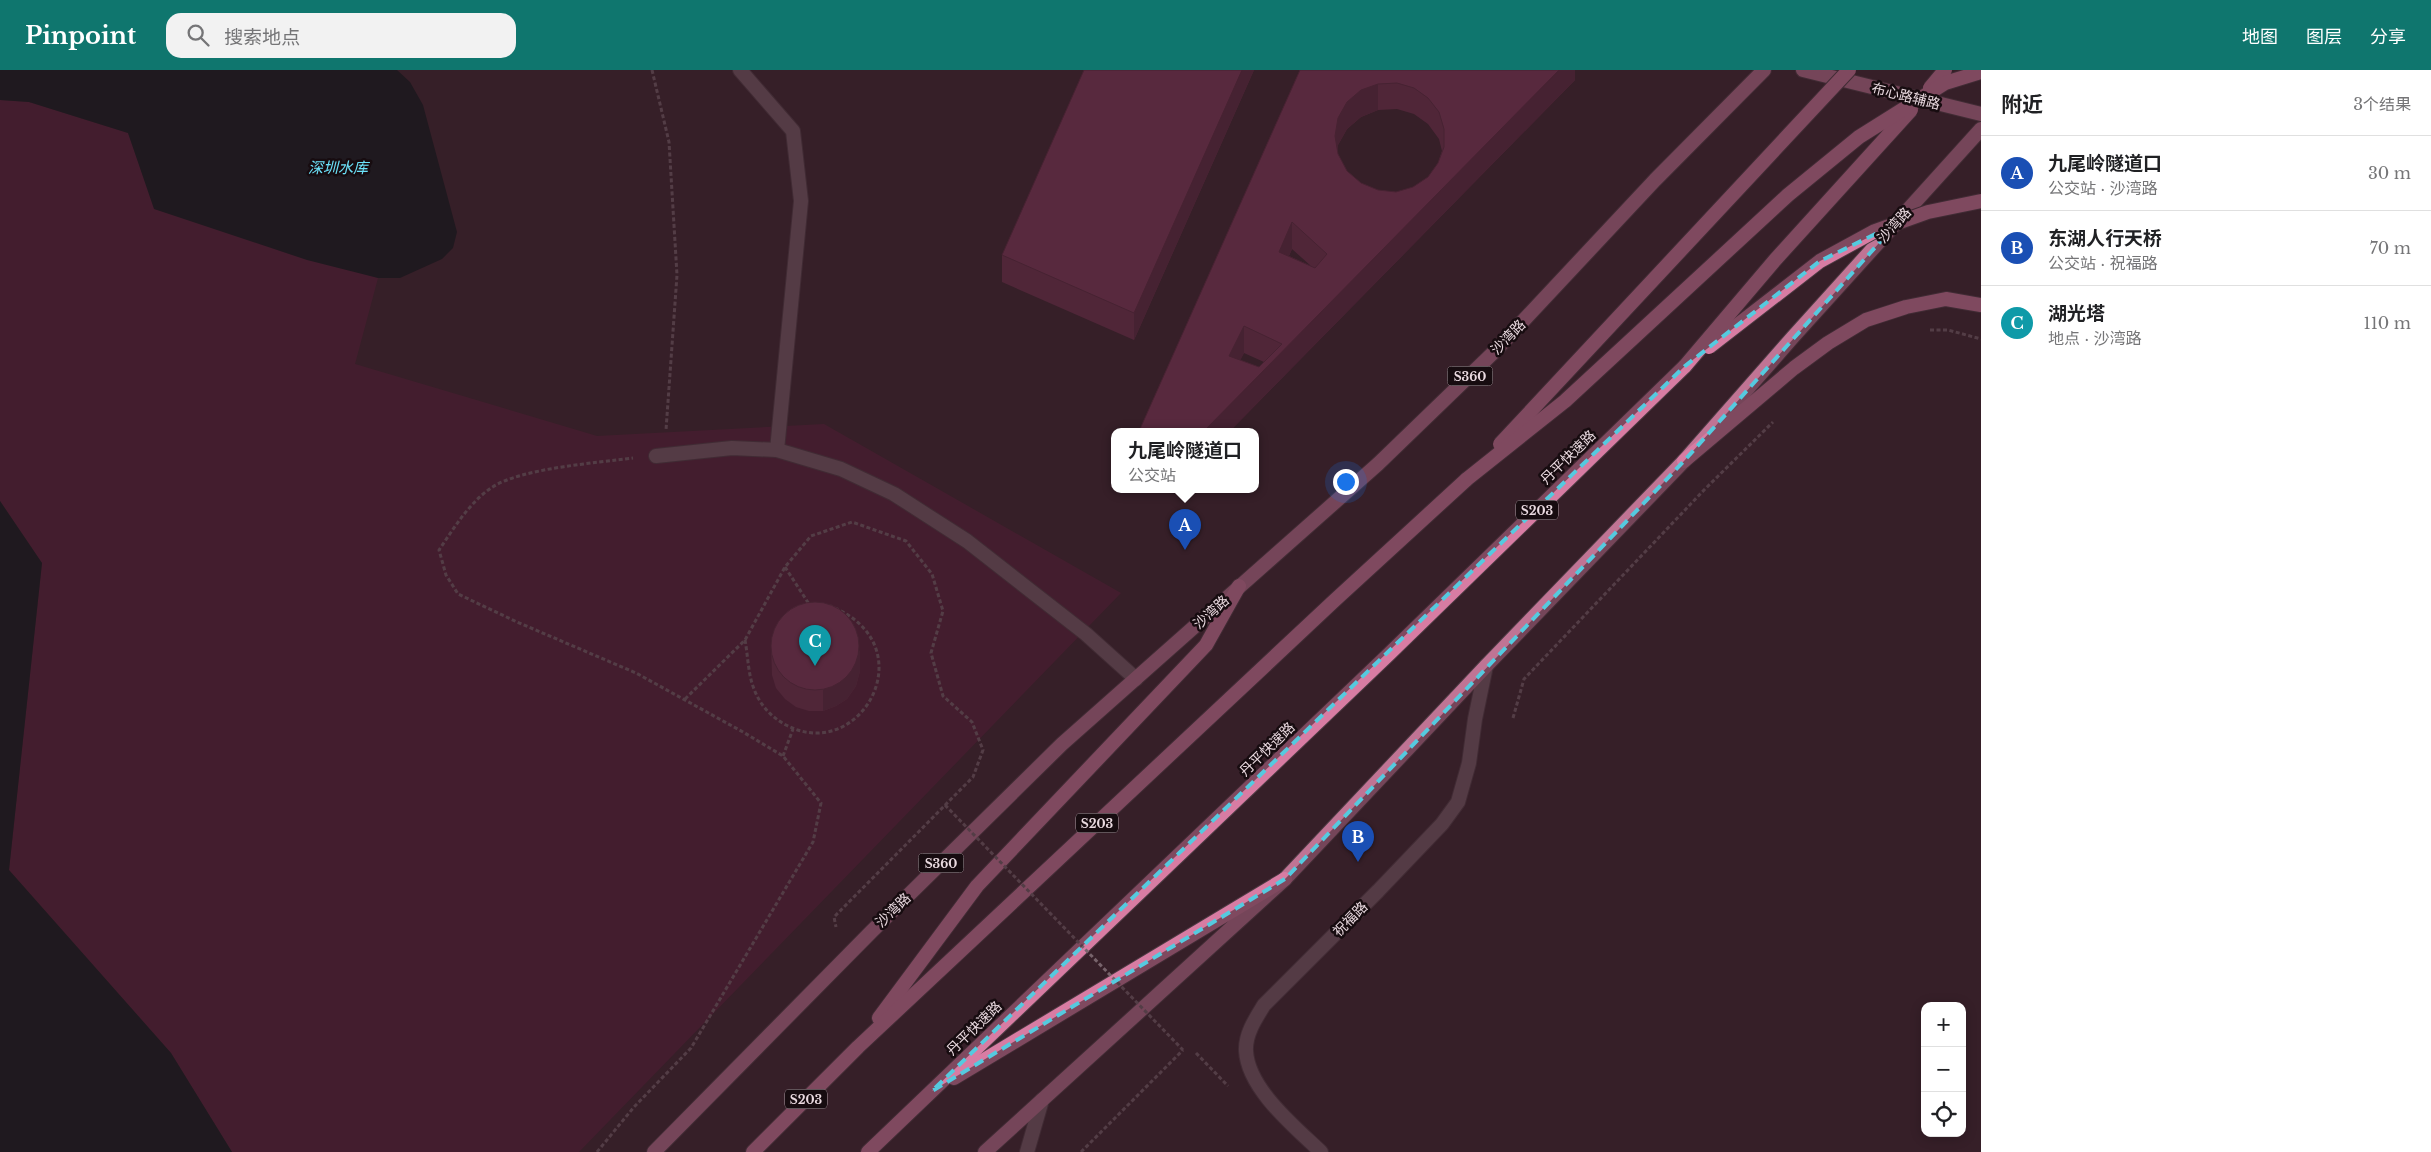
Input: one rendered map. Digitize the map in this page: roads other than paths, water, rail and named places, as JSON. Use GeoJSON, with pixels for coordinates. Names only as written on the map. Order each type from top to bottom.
{"type":"FeatureCollection","features":[{"type":"Feature","properties":{"kind":"highway"},"geometry":{"type":"LineString","coordinates":[[1467,479],[1849,70]]}},
{"type":"Feature","properties":{"kind":"highway"},"geometry":{"type":"LineString","coordinates":[[1685,366],[1774,260],[1865,163],[1946,70]]}},
{"type":"Feature","properties":{"kind":"highway"},"geometry":{"type":"LineString","coordinates":[[1467,479],[1565,401],[1788,195],[1859,138],[1945,83],[1981,72]]}},
{"type":"Feature","properties":{"kind":"highway"},"geometry":{"type":"LineString","coordinates":[[1685,366],[1820,261],[1875,231],[1928,212],[1981,202]]}},
{"type":"Feature","properties":{"kind":"highway"},"geometry":{"type":"LineString","coordinates":[[1684,461],[1794,368],[1828,343],[1866,320],[1906,307],[1946,298],[1981,305]]}},
{"type":"Feature","properties":{"kind":"highway","name":"丹平快速路"},"geometry":{"type":"LineString","coordinates":[[868,1152],[1389,654],[1685,366]]}},
{"type":"Feature","properties":{"kind":"highway","name":"S203"},"geometry":{"type":"LineString","coordinates":[[753,1152],[858,1047],[1335,600],[1467,479]]}},
{"type":"Feature","properties":{"kind":"highway"},"geometry":{"type":"LineString","coordinates":[[858,1047],[977,886],[1206,645],[1239,586]]}},
{"type":"Feature","properties":{"kind":"highway"},"geometry":{"type":"LineString","coordinates":[[932,1091],[1285,880]]}},
{"type":"Feature","properties":{"kind":"main road","name":"沙湾路"},"geometry":{"type":"LineString","coordinates":[[654,1152],[879,924],[1062,744],[1378,464],[1495,351],[1655,180],[1764,70]]}},
{"type":"Feature","properties":{"kind":"main road","name":"布心路辅路"},"geometry":{"type":"LineString","coordinates":[[1802,70],[1981,114]]}},
{"type":"Feature","properties":{"kind":"main road","name":"沙湾路"},"geometry":{"type":"LineString","coordinates":[[985,1152],[1285,880],[1486,666],[1684,461],[1792,336],[1981,129]]}},
{"type":"Feature","properties":{"kind":"street"},"geometry":{"type":"LineString","coordinates":[[740,70],[793,131],[800,201],[777,450]]}},
{"type":"Feature","properties":{"kind":"street"},"geometry":{"type":"LineString","coordinates":[[656,456],[732,448],[777,450],[841,469],[894,494],[967,541],[1086,634],[1136,679]]}},
{"type":"Feature","properties":{"kind":"street","name":"祝福路"},"geometry":{"type":"LineString","coordinates":[[1321,1152],[1274,1105],[1252,1075],[1246,1051],[1251,1028],[1264,1004],[1404,864],[1442,824],[1458,802],[1469,763],[1475,718],[1486,666]]}},
{"type":"Feature","properties":{"kind":"street"},"geometry":{"type":"LineString","coordinates":[[1027,1152],[1042,1100]]}},
{"type":"Feature","properties":{"kind":"water","name":"深圳水库"},"geometry":{"type":"Polygon","coordinates":[[[0,70],[397,70],[410,82],[423,105],[457,232],[453,248],[442,259],[400,278],[378,278],[307,260],[154,209],[128,133],[29,102],[0,100],[0,70]]]}},
{"type":"Feature","properties":{"kind":"water"},"geometry":{"type":"Polygon","coordinates":[[[0,501],[42,563],[9,870],[171,1053],[232,1152],[0,1152],[0,501]]]}},
{"type":"Feature","properties":{"kind":"place","name":"九尾岭隧道口"},"geometry":{"type":"Point","coordinates":[1185,550]}},
{"type":"Feature","properties":{"kind":"place","name":"湖光塔"},"geometry":{"type":"Point","coordinates":[815,666]}},
{"type":"Feature","properties":{"kind":"place","name":"东湖人行天桥"},"geometry":{"type":"Point","coordinates":[1358,862]}}]}
